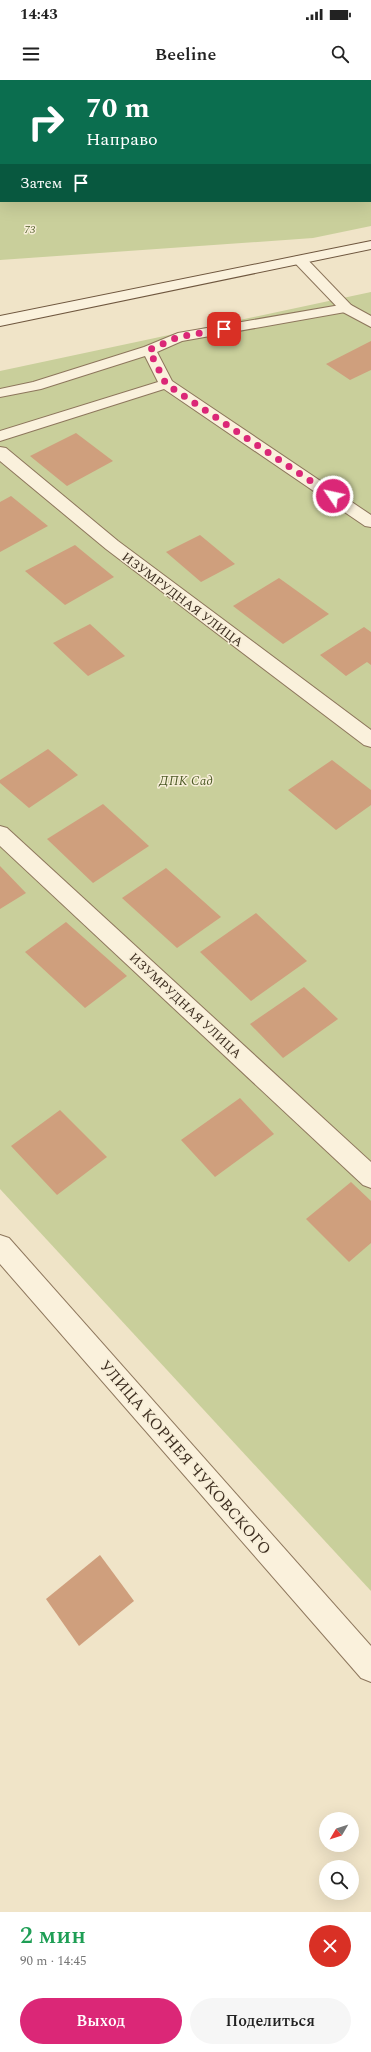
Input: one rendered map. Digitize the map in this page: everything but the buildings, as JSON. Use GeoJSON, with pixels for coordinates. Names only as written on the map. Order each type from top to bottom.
{"type":"FeatureCollection","features":[{"type":"Feature","properties":{"kind":"street"},"geometry":{"type":"LineString","coordinates":[[0,321],[371,245]]}},
{"type":"Feature","properties":{"kind":"street"},"geometry":{"type":"LineString","coordinates":[[300,260],[346,308],[371,322]]}},
{"type":"Feature","properties":{"kind":"street","name":"ИЗУМРУДНАЯ УЛИЦА"},"geometry":{"type":"LineString","coordinates":[[0,452],[112,545],[371,740]]}},
{"type":"Feature","properties":{"kind":"street","name":"ИЗУМРУДНАЯ УЛИЦА"},"geometry":{"type":"LineString","coordinates":[[0,834],[371,1177]]}},
{"type":"Feature","properties":{"kind":"street","name":"УЛИЦА КОРНЕЯ ЧУКОВСКОГО"},"geometry":{"type":"LineString","coordinates":[[0,1246],[371,1668]]}},
{"type":"Feature","properties":{"kind":"lane"},"geometry":{"type":"LineString","coordinates":[[0,393],[36,386],[149,350],[178,337],[346,308]]}},
{"type":"Feature","properties":{"kind":"lane"},"geometry":{"type":"LineString","coordinates":[[149,350],[166,384],[371,522]]}},
{"type":"Feature","properties":{"kind":"lane"},"geometry":{"type":"LineString","coordinates":[[0,436],[166,384]]}},
{"type":"Feature","properties":{"kind":"green space","name":"73"},"geometry":{"type":"Polygon","coordinates":[[[0,202],[371,202],[371,226],[313,238],[0,260],[0,202]]]}},
{"type":"Feature","properties":{"kind":"green space","name":"ДПК Сад"},"geometry":{"type":"Polygon","coordinates":[[[371,292],[371,1591],[0,1189],[0,371],[371,292]]]}},
{"type":"Feature","properties":{"kind":"route"},"geometry":{"type":"LineString","coordinates":[[224,329],[178,337],[149,350],[166,384],[333,496]]}}]}
